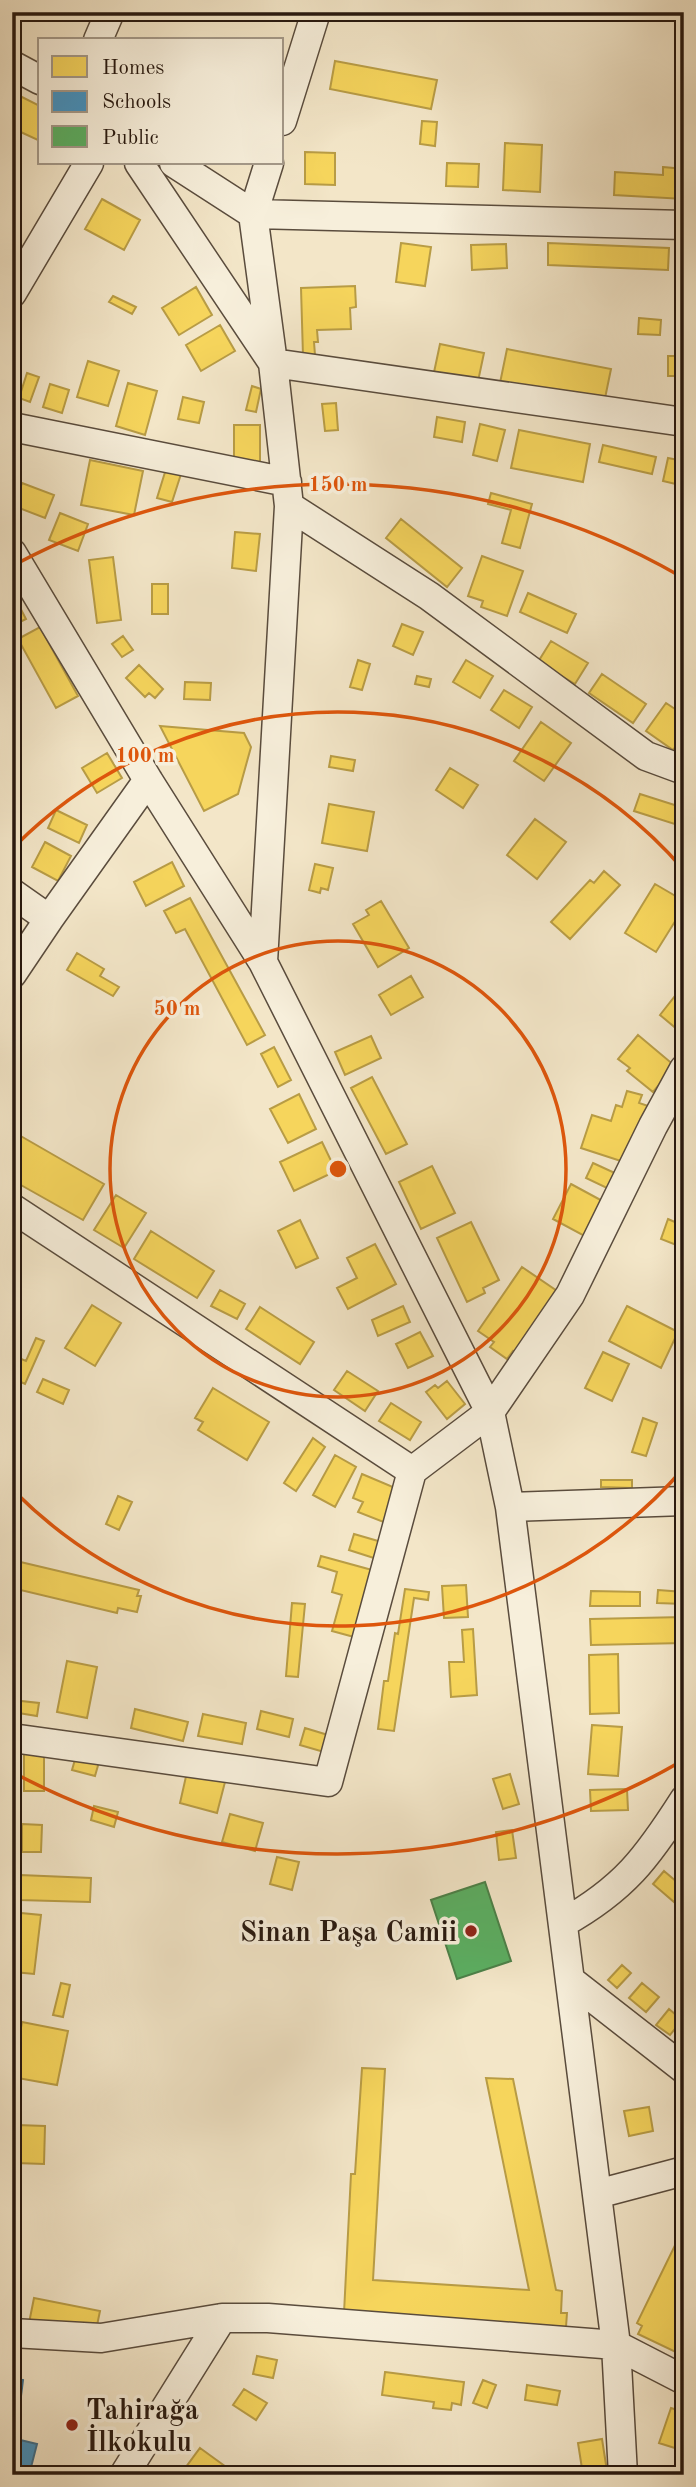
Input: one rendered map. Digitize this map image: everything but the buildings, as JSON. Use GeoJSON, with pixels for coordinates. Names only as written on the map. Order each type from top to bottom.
{"type":"FeatureCollection","features":[{"type":"Feature","properties":{"kind":"street"},"geometry":{"type":"LineString","coordinates":[[99,38],[110,12]]}},
{"type":"Feature","properties":{"kind":"street"},"geometry":{"type":"LineString","coordinates":[[284,115],[316,12]]}},
{"type":"Feature","properties":{"kind":"street"},"geometry":{"type":"LineString","coordinates":[[12,65],[38,79]]}},
{"type":"Feature","properties":{"kind":"street"},"geometry":{"type":"LineString","coordinates":[[12,293],[88,164]]}},
{"type":"Feature","properties":{"kind":"street"},"geometry":{"type":"LineString","coordinates":[[140,164],[272,363],[684,422]]}},
{"type":"Feature","properties":{"kind":"street"},"geometry":{"type":"LineString","coordinates":[[176,164],[253,214],[684,225]]}},
{"type":"Feature","properties":{"kind":"street"},"geometry":{"type":"LineString","coordinates":[[263,962],[288,494],[253,214],[269,164]]}},
{"type":"Feature","properties":{"kind":"street"},"geometry":{"type":"LineString","coordinates":[[12,427],[288,494],[646,756],[684,770]]}},
{"type":"Feature","properties":{"kind":"street"},"geometry":{"type":"LineString","coordinates":[[12,553],[148,780],[263,962],[491,1412],[510,1507],[616,2345],[623,2475]]}},
{"type":"Feature","properties":{"kind":"street"},"geometry":{"type":"LineString","coordinates":[[12,974],[148,780]]}},
{"type":"Feature","properties":{"kind":"street"},"geometry":{"type":"LineString","coordinates":[[12,893],[49,919]]}},
{"type":"Feature","properties":{"kind":"street"},"geometry":{"type":"LineString","coordinates":[[12,1738],[328,1782],[412,1471],[491,1412],[570,1295],[684,1069]]}},
{"type":"Feature","properties":{"kind":"street"},"geometry":{"type":"LineString","coordinates":[[12,1208],[412,1471]]}},
{"type":"Feature","properties":{"kind":"street"},"geometry":{"type":"LineString","coordinates":[[510,1507],[684,1501]]}},
{"type":"Feature","properties":{"kind":"street"},"geometry":{"type":"LineString","coordinates":[[563,1923],[591,1908],[616,1888],[652,1850],[684,1800]]}},
{"type":"Feature","properties":{"kind":"street"},"geometry":{"type":"LineString","coordinates":[[570,1980],[684,2069]]}},
{"type":"Feature","properties":{"kind":"street"},"geometry":{"type":"LineString","coordinates":[[597,2194],[684,2171]]}},
{"type":"Feature","properties":{"kind":"street"},"geometry":{"type":"LineString","coordinates":[[124,2475],[222,2318]]}},
{"type":"Feature","properties":{"kind":"street"},"geometry":{"type":"LineString","coordinates":[[12,2333],[101,2338],[222,2318],[268,2318],[616,2345],[684,2379]]}},
{"type":"Feature","properties":{"kind":"place","name":"Sinan Paşa Camii"},"geometry":{"type":"Point","coordinates":[471,1931]}},
{"type":"Feature","properties":{"kind":"place","name":"Tahirağa İlkokulu"},"geometry":{"type":"Point","coordinates":[72,2425]}}]}
